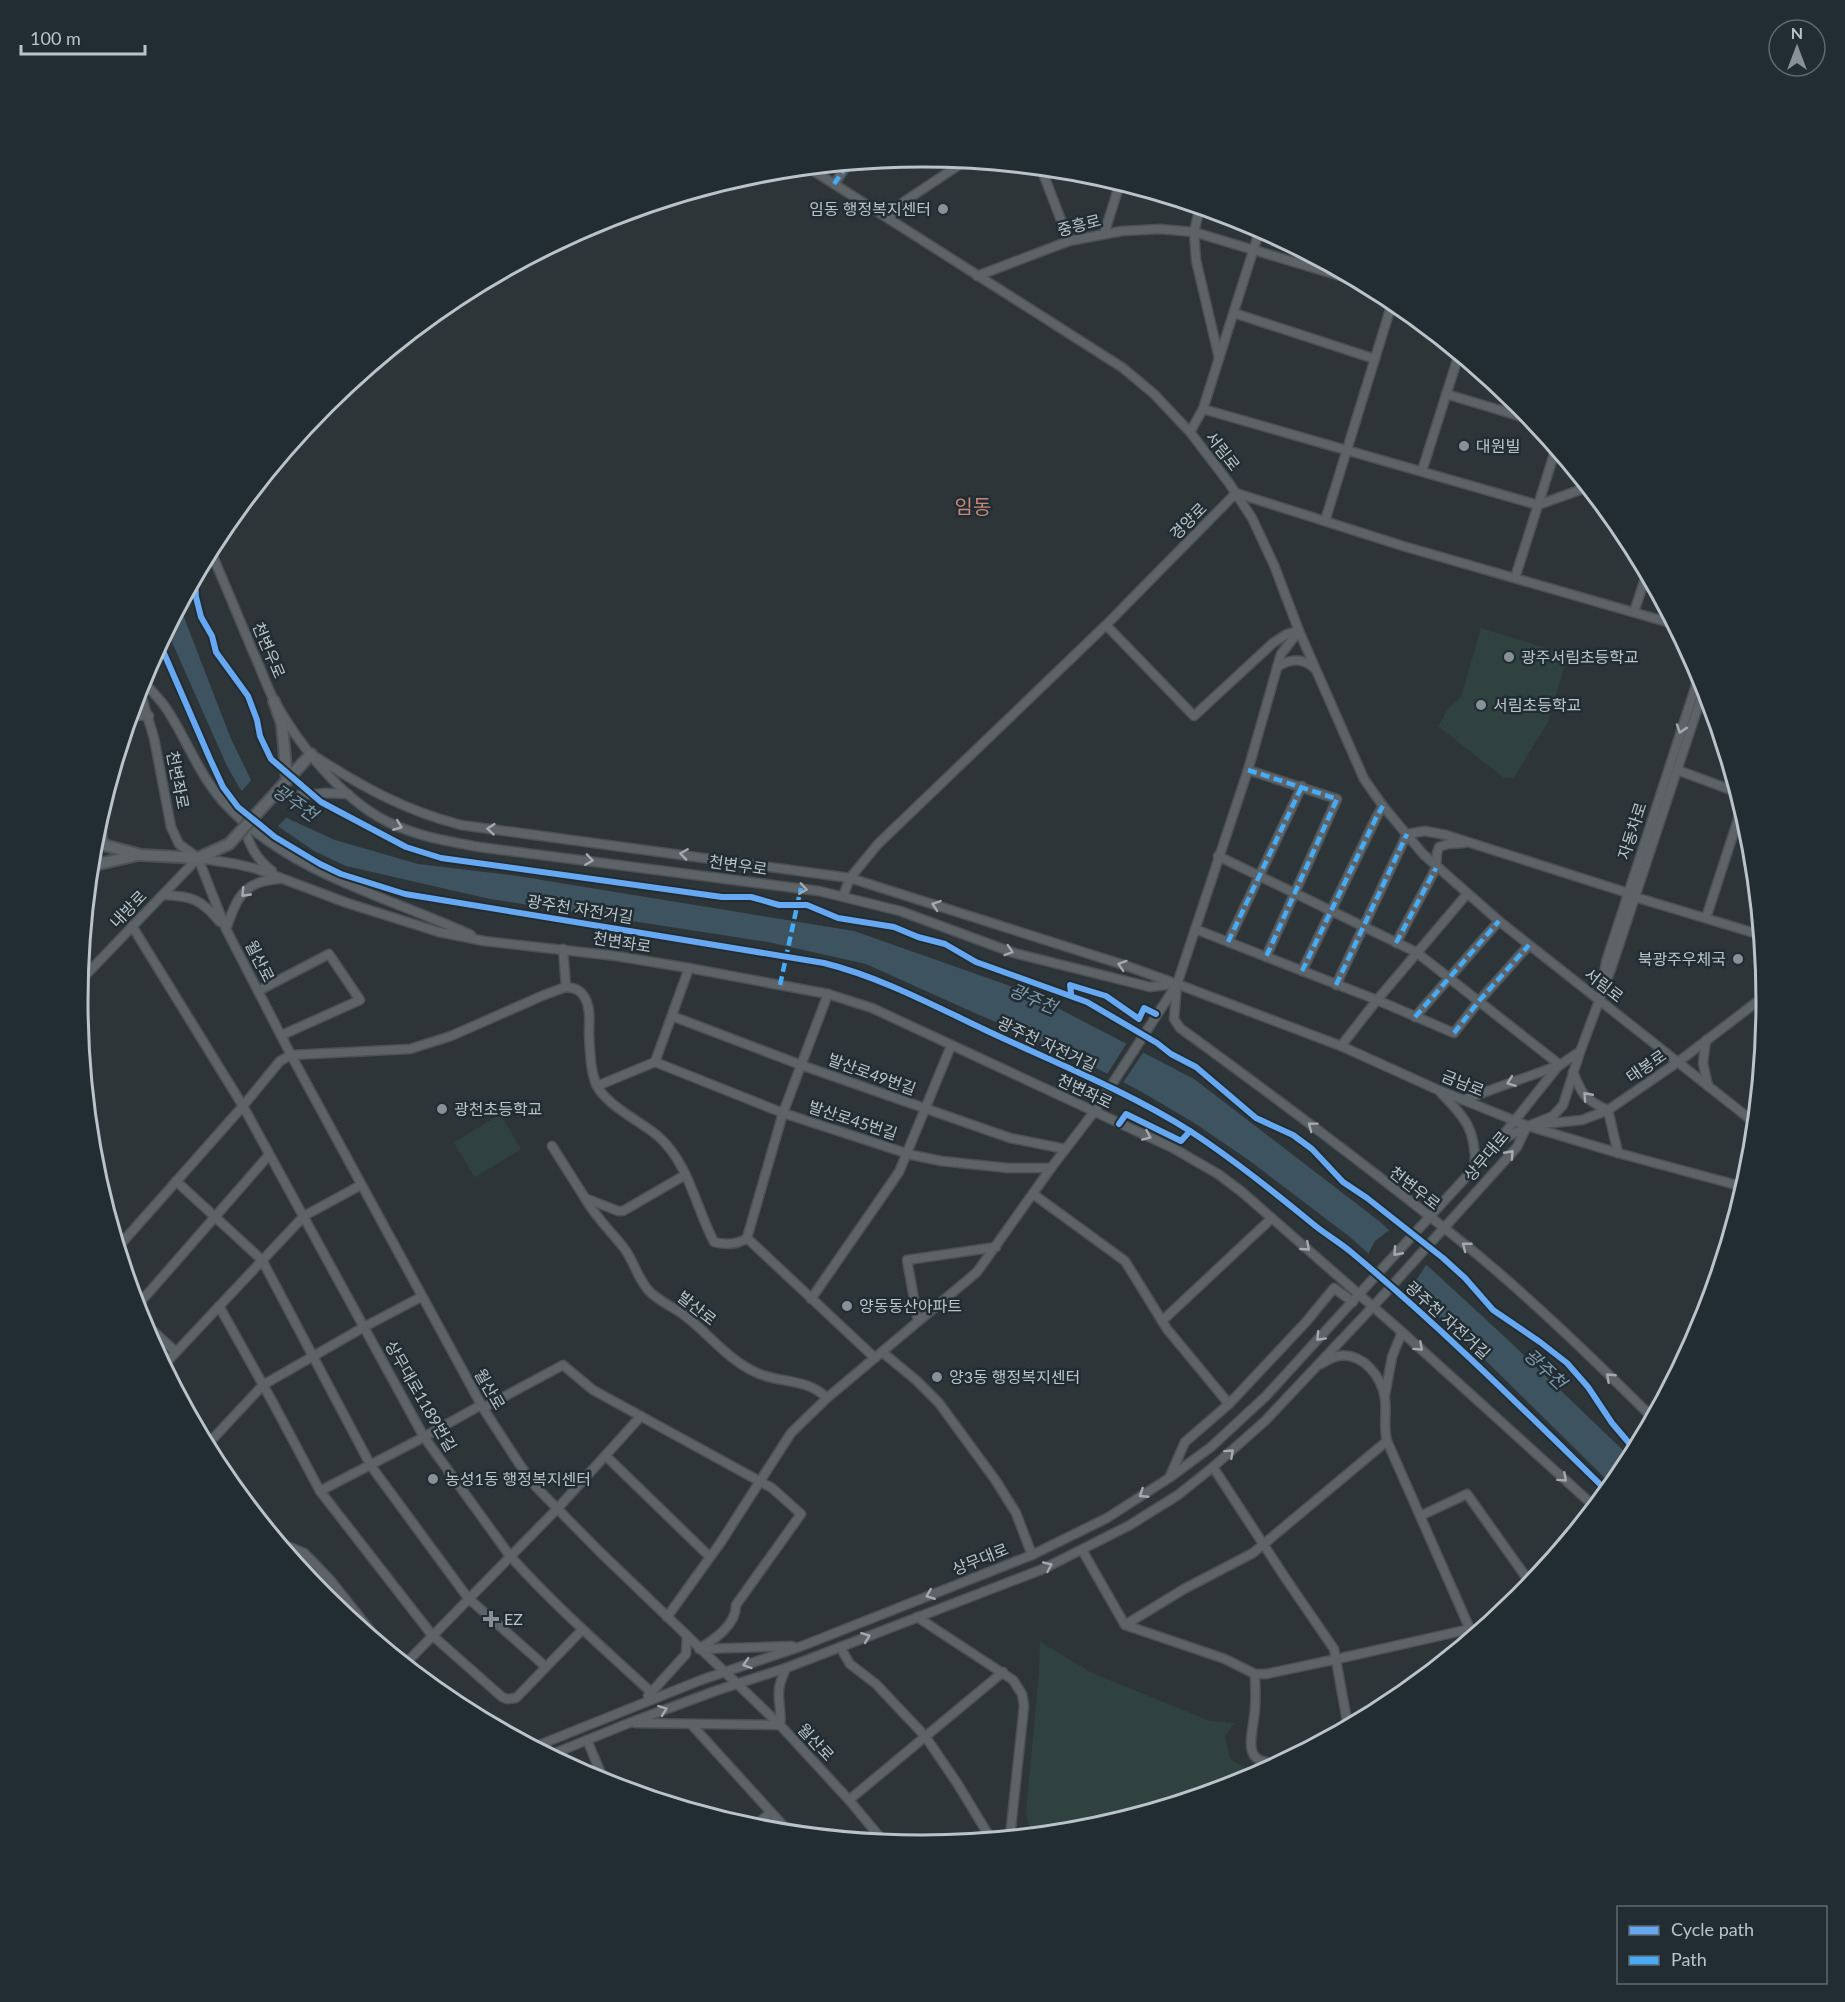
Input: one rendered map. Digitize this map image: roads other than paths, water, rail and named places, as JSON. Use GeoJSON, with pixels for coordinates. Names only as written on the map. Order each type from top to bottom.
{"type":"FeatureCollection","features":[{"type":"Feature","properties":{"kind":"main road"},"geometry":{"type":"LineString","coordinates":[[274,701],[282,724],[287,780]]}},
{"type":"Feature","properties":{"kind":"main road"},"geometry":{"type":"LineString","coordinates":[[104,845],[141,855],[198,858],[229,844],[311,754]]}},
{"type":"Feature","properties":{"kind":"main road"},"geometry":{"type":"LineString","coordinates":[[101,864],[141,855]]}},
{"type":"Feature","properties":{"kind":"street"},"geometry":{"type":"LineString","coordinates":[[889,219],[896,207],[952,168]]}},
{"type":"Feature","properties":{"kind":"street"},"geometry":{"type":"LineString","coordinates":[[834,184],[843,171]]}},
{"type":"Feature","properties":{"kind":"street","name":"서림로"},"geometry":{"type":"LineString","coordinates":[[818,174],[1123,368],[1154,394],[1190,432],[1252,518],[1364,779],[1383,806],[1436,868],[1529,945],[1748,1117]]}},
{"type":"Feature","properties":{"kind":"street"},"geometry":{"type":"LineString","coordinates":[[1044,176],[1069,241]]}},
{"type":"Feature","properties":{"kind":"street"},"geometry":{"type":"LineString","coordinates":[[1104,234],[1118,190]]}},
{"type":"Feature","properties":{"kind":"street"},"geometry":{"type":"LineString","coordinates":[[1198,214],[1194,232],[1196,260],[1219,358]]}},
{"type":"Feature","properties":{"kind":"street","name":"중흥로"},"geometry":{"type":"LineString","coordinates":[[977,276],[1069,241],[1144,229],[1194,232],[1313,264]]}},
{"type":"Feature","properties":{"kind":"street"},"geometry":{"type":"LineString","coordinates":[[1190,432],[1203,409],[1258,237]]}},
{"type":"Feature","properties":{"kind":"street"},"geometry":{"type":"LineString","coordinates":[[1324,521],[1390,311]]}},
{"type":"Feature","properties":{"kind":"street"},"geometry":{"type":"LineString","coordinates":[[1234,313],[1375,359]]}},
{"type":"Feature","properties":{"kind":"street"},"geometry":{"type":"LineString","coordinates":[[1422,471],[1457,361]]}},
{"type":"Feature","properties":{"kind":"street"},"geometry":{"type":"LineString","coordinates":[[1446,394],[1516,415]]}},
{"type":"Feature","properties":{"kind":"street"},"geometry":{"type":"LineString","coordinates":[[1203,409],[1538,505],[1581,489]]}},
{"type":"Feature","properties":{"kind":"street"},"geometry":{"type":"LineString","coordinates":[[1515,578],[1554,455]]}},
{"type":"Feature","properties":{"kind":"street"},"geometry":{"type":"LineString","coordinates":[[1236,493],[1664,621]]}},
{"type":"Feature","properties":{"kind":"street","name":"경양로"},"geometry":{"type":"LineString","coordinates":[[843,896],[850,878],[878,844],[1106,625],[1236,493]]}},
{"type":"Feature","properties":{"kind":"street","name":"천변우로"},"geometry":{"type":"LineString","coordinates":[[215,561],[274,701],[292,729],[336,783],[369,811],[387,822],[441,840],[819,891],[900,911],[1014,953],[1150,987],[1177,984]]}},
{"type":"Feature","properties":{"kind":"street"},"geometry":{"type":"LineString","coordinates":[[1634,612],[1644,582]]}},
{"type":"Feature","properties":{"kind":"street"},"geometry":{"type":"LineString","coordinates":[[1106,625],[1194,716],[1273,644],[1287,634],[1299,631]]}},
{"type":"Feature","properties":{"kind":"street"},"geometry":{"type":"LineString","coordinates":[[667,1617],[761,1483],[791,1433],[826,1398],[977,1272],[1094,1112],[1177,984],[1248,770],[1283,649],[1299,631]]}},
{"type":"Feature","properties":{"kind":"street"},"geometry":{"type":"LineString","coordinates":[[1277,667],[1286,661],[1295,660],[1307,663],[1316,670]]}},
{"type":"Feature","properties":{"kind":"street","name":"자동차로"},"geometry":{"type":"LineString","coordinates":[[1528,1126],[1559,1112],[1567,1097],[1695,688]]}},
{"type":"Feature","properties":{"kind":"street","name":"천변좌로"},"geometry":{"type":"LineString","coordinates":[[149,689],[165,708],[201,773],[215,792],[229,809],[269,842],[357,890],[436,919],[484,941]]}},
{"type":"Feature","properties":{"kind":"street","name":"자동차로"},"geometry":{"type":"LineString","coordinates":[[1632,895],[1700,701]]}},
{"type":"Feature","properties":{"kind":"street","name":"천변좌로"},"geometry":{"type":"LineString","coordinates":[[144,703],[149,716],[171,827],[179,844],[198,858],[236,864],[439,932],[484,941],[563,948],[689,968],[828,994],[872,1008],[1202,1164],[1242,1192],[1359,1294],[1376,1303],[1402,1332],[1589,1502]]}},
{"type":"Feature","properties":{"kind":"street"},"geometry":{"type":"LineString","coordinates":[[140,715],[149,716]]}},
{"type":"Feature","properties":{"kind":"street","name":"천변우로"},"geometry":{"type":"LineString","coordinates":[[311,754],[349,778],[409,809],[460,825],[850,878],[1177,984]]}},
{"type":"Feature","properties":{"kind":"street"},"geometry":{"type":"LineString","coordinates":[[1248,770],[1337,799],[1266,957]]}},
{"type":"Feature","properties":{"kind":"street"},"geometry":{"type":"LineString","coordinates":[[1677,770],[1729,789]]}},
{"type":"Feature","properties":{"kind":"street"},"geometry":{"type":"LineString","coordinates":[[1228,942],[1302,786]]}},
{"type":"Feature","properties":{"kind":"street"},"geometry":{"type":"LineString","coordinates":[[271,798],[326,793],[349,794]]}},
{"type":"Feature","properties":{"kind":"street"},"geometry":{"type":"LineString","coordinates":[[1302,971],[1383,806]]}},
{"type":"Feature","properties":{"kind":"street"},"geometry":{"type":"LineString","coordinates":[[1706,918],[1737,823]]}},
{"type":"Feature","properties":{"kind":"street"},"geometry":{"type":"LineString","coordinates":[[244,827],[255,855],[261,863],[282,879]]}},
{"type":"Feature","properties":{"kind":"street"},"geometry":{"type":"LineString","coordinates":[[1336,985],[1407,834],[1425,831],[1436,832],[1706,918],[1753,930]]}},
{"type":"Feature","properties":{"kind":"street"},"geometry":{"type":"LineString","coordinates":[[1396,943],[1436,868],[1437,853],[1442,845],[1472,843]]}},
{"type":"Feature","properties":{"kind":"street"},"geometry":{"type":"LineString","coordinates":[[1218,856],[1416,952],[1560,1065]]}},
{"type":"Feature","properties":{"kind":"street","name":"내방로"},"geometry":{"type":"LineString","coordinates":[[89,971],[198,858]]}},
{"type":"Feature","properties":{"kind":"street","name":"월산로"},"geometry":{"type":"LineString","coordinates":[[198,858],[226,929],[291,1055],[482,1406],[532,1483],[699,1649],[780,1725],[877,1833]]}},
{"type":"Feature","properties":{"kind":"street"},"geometry":{"type":"LineString","coordinates":[[163,895],[183,896],[197,900],[208,908],[226,929],[239,896],[247,888],[257,882],[282,879]]}},
{"type":"Feature","properties":{"kind":"street"},"geometry":{"type":"LineString","coordinates":[[1341,1046],[1416,952],[1467,894]]}},
{"type":"Feature","properties":{"kind":"street"},"geometry":{"type":"LineString","coordinates":[[1415,1017],[1499,921]]}},
{"type":"Feature","properties":{"kind":"street","name":"상무대로1189번길"},"geometry":{"type":"LineString","coordinates":[[132,926],[243,1106],[423,1437],[510,1556],[582,1630],[651,1692]]}},
{"type":"Feature","properties":{"kind":"street"},"geometry":{"type":"LineString","coordinates":[[1195,929],[1377,1000],[1454,1033],[1529,945]]}},
{"type":"Feature","properties":{"kind":"street"},"geometry":{"type":"LineString","coordinates":[[563,948],[566,987]]}},
{"type":"Feature","properties":{"kind":"street"},"geometry":{"type":"LineString","coordinates":[[258,991],[329,954],[360,1000],[282,1035]]}},
{"type":"Feature","properties":{"kind":"street"},"geometry":{"type":"LineString","coordinates":[[597,1086],[655,1062],[689,968]]}},
{"type":"Feature","properties":{"kind":"street","name":"천변우로"},"geometry":{"type":"LineString","coordinates":[[1177,984],[1174,1019],[1180,1028],[1269,1093],[1473,1251],[1648,1413]]}},
{"type":"Feature","properties":{"kind":"street","name":"금남로"},"geometry":{"type":"LineString","coordinates":[[1177,984],[1341,1046],[1514,1121],[1618,1153],[1735,1185]]}},
{"type":"Feature","properties":{"kind":"street"},"geometry":{"type":"LineString","coordinates":[[124,1239],[280,1061],[291,1055],[410,1049],[452,1036],[566,987],[575,988],[580,992],[588,1005],[591,1060],[597,1086],[607,1098],[668,1146],[680,1164],[714,1242],[727,1245],[741,1242],[747,1238],[783,1113],[828,994]]}},
{"type":"Feature","properties":{"kind":"street","name":"태봉로"},"geometry":{"type":"LineString","coordinates":[[1528,1126],[1582,1120],[1608,1110],[1678,1062],[1756,1003]]}},
{"type":"Feature","properties":{"kind":"street","name":"발산로49번길"},"geometry":{"type":"LineString","coordinates":[[672,1016],[924,1109],[1010,1138],[1065,1149]]}},
{"type":"Feature","properties":{"kind":"street"},"geometry":{"type":"LineString","coordinates":[[1706,1040],[1703,1063],[1708,1086]]}},
{"type":"Feature","properties":{"kind":"street"},"geometry":{"type":"LineString","coordinates":[[810,1299],[899,1172],[951,1046]]}},
{"type":"Feature","properties":{"kind":"street"},"geometry":{"type":"LineString","coordinates":[[1463,1100],[1560,1065],[1580,1052]]}},
{"type":"Feature","properties":{"kind":"street","name":"발산로45번길"},"geometry":{"type":"LineString","coordinates":[[655,1062],[783,1113],[906,1154],[941,1161],[998,1167],[1051,1168]]}},
{"type":"Feature","properties":{"kind":"street"},"geometry":{"type":"LineString","coordinates":[[1498,1142],[1560,1065]]}},
{"type":"Feature","properties":{"kind":"street"},"geometry":{"type":"LineString","coordinates":[[1573,1072],[1587,1100],[1608,1110],[1618,1153]]}},
{"type":"Feature","properties":{"kind":"street","name":"상무대로"},"geometry":{"type":"LineString","coordinates":[[1436,1089],[1466,1120],[1475,1148],[1475,1168]]}},
{"type":"Feature","properties":{"kind":"street","name":"상무대로"},"geometry":{"type":"LineString","coordinates":[[543,1743],[723,1672],[802,1646],[1032,1555],[1107,1518],[1169,1478],[1211,1447],[1258,1403],[1498,1142],[1528,1126]]}},
{"type":"Feature","properties":{"kind":"street","name":"상무대로"},"geometry":{"type":"LineString","coordinates":[[559,1751],[718,1690],[786,1668],[1043,1569],[1130,1525],[1178,1495],[1265,1421],[1376,1303],[1517,1147],[1528,1126]]}},
{"type":"Feature","properties":{"kind":"street","name":"발산로"},"geometry":{"type":"LineString","coordinates":[[552,1146],[593,1213],[626,1251],[650,1292],[690,1320],[747,1368],[757,1374],[804,1383],[826,1398]]}},
{"type":"Feature","properties":{"kind":"street"},"geometry":{"type":"LineString","coordinates":[[144,1298],[269,1155]]}},
{"type":"Feature","properties":{"kind":"street"},"geometry":{"type":"LineString","coordinates":[[585,1198],[610,1209],[623,1211],[685,1175]]}},
{"type":"Feature","properties":{"kind":"street"},"geometry":{"type":"LineString","coordinates":[[176,1181],[262,1260],[371,1466],[468,1598],[546,1667]]}},
{"type":"Feature","properties":{"kind":"street"},"geometry":{"type":"LineString","coordinates":[[170,1359],[304,1216],[362,1185]]}},
{"type":"Feature","properties":{"kind":"street"},"geometry":{"type":"LineString","coordinates":[[1033,1194],[1125,1261],[1162,1321],[1229,1404]]}},
{"type":"Feature","properties":{"kind":"street"},"geometry":{"type":"LineString","coordinates":[[1162,1321],[1272,1218]]}},
{"type":"Feature","properties":{"kind":"street"},"geometry":{"type":"LineString","coordinates":[[747,1238],[875,1358]]}},
{"type":"Feature","properties":{"kind":"street"},"geometry":{"type":"LineString","coordinates":[[918,1322],[907,1260],[996,1247]]}},
{"type":"Feature","properties":{"kind":"street"},"geometry":{"type":"LineString","coordinates":[[1169,1478],[1185,1442],[1229,1404],[1306,1322],[1334,1288],[1353,1302]]}},
{"type":"Feature","properties":{"kind":"street"},"geometry":{"type":"LineString","coordinates":[[213,1439],[263,1385],[422,1297]]}},
{"type":"Feature","properties":{"kind":"street"},"geometry":{"type":"LineString","coordinates":[[219,1306],[320,1491],[432,1635],[507,1699],[516,1698],[582,1630]]}},
{"type":"Feature","properties":{"kind":"street"},"geometry":{"type":"LineString","coordinates":[[1402,1332],[1392,1357],[1385,1399],[1387,1441],[1470,1629]]}},
{"type":"Feature","properties":{"kind":"street"},"geometry":{"type":"LineString","coordinates":[[160,1337],[176,1352]]}},
{"type":"Feature","properties":{"kind":"street"},"geometry":{"type":"LineString","coordinates":[[882,1352],[916,1380],[939,1403],[1016,1513],[1032,1555]]}},
{"type":"Feature","properties":{"kind":"street"},"geometry":{"type":"LineString","coordinates":[[1314,1368],[1337,1356],[1358,1359],[1375,1373],[1385,1399]]}},
{"type":"Feature","properties":{"kind":"street"},"geometry":{"type":"LineString","coordinates":[[320,1491],[563,1365],[593,1390],[772,1488],[801,1514],[736,1605],[736,1613],[719,1636],[699,1649]]}},
{"type":"Feature","properties":{"kind":"street"},"geometry":{"type":"LineString","coordinates":[[410,1659],[557,1509],[641,1416]]}},
{"type":"Feature","properties":{"kind":"street"},"geometry":{"type":"LineString","coordinates":[[1125,1624],[1184,1589],[1242,1560],[1387,1441]]}},
{"type":"Feature","properties":{"kind":"street"},"geometry":{"type":"LineString","coordinates":[[606,1456],[710,1557]]}},
{"type":"Feature","properties":{"kind":"street"},"geometry":{"type":"LineString","coordinates":[[1213,1467],[1334,1649],[1347,1719]]}},
{"type":"Feature","properties":{"kind":"street"},"geometry":{"type":"LineString","coordinates":[[1420,1516],[1467,1494],[1526,1577]]}},
{"type":"Feature","properties":{"kind":"street"},"geometry":{"type":"LineString","coordinates":[[293,1548],[304,1553],[317,1566],[355,1611]]}},
{"type":"Feature","properties":{"kind":"street"},"geometry":{"type":"LineString","coordinates":[[1082,1550],[1125,1624],[1225,1659],[1255,1674],[1266,1674],[1464,1635]]}},
{"type":"Feature","properties":{"kind":"street"},"geometry":{"type":"LineString","coordinates":[[917,1617],[1003,1672],[1013,1680],[1022,1694],[1024,1706],[1011,1830]]}},
{"type":"Feature","properties":{"kind":"street"},"geometry":{"type":"LineString","coordinates":[[639,1705],[686,1654],[687,1636]]}},
{"type":"Feature","properties":{"kind":"street"},"geometry":{"type":"LineString","coordinates":[[699,1649],[802,1646]]}},
{"type":"Feature","properties":{"kind":"street"},"geometry":{"type":"LineString","coordinates":[[840,1647],[850,1664],[876,1684],[925,1736],[987,1832]]}},
{"type":"Feature","properties":{"kind":"street"},"geometry":{"type":"LineString","coordinates":[[629,1723],[780,1725],[782,1714],[778,1695],[786,1668]]}},
{"type":"Feature","properties":{"kind":"street"},"geometry":{"type":"LineString","coordinates":[[849,1800],[1003,1672]]}},
{"type":"Feature","properties":{"kind":"street"},"geometry":{"type":"LineString","coordinates":[[1255,1674],[1256,1709],[1250,1748],[1255,1756],[1263,1762]]}},
{"type":"Feature","properties":{"kind":"street"},"geometry":{"type":"LineString","coordinates":[[691,1724],[780,1822]]}},
{"type":"Feature","properties":{"kind":"street"},"geometry":{"type":"LineString","coordinates":[[587,1740],[600,1770]]}},
{"type":"Feature","properties":{"kind":"street"},"geometry":{"type":"LineString","coordinates":[[763,1819],[771,1812]]}},
{"type":"Feature","properties":{"kind":"water","name":"광주천"},"geometry":{"type":"Polygon","coordinates":[[[183,616],[231,739],[251,780],[263,798],[276,811],[291,820],[335,840],[418,864],[511,875],[854,931],[1027,992],[1194,1079],[1379,1221],[1624,1451],[1606,1479],[1469,1344],[1350,1237],[1250,1161],[1196,1124],[1142,1092],[1062,1050],[866,964],[768,942],[490,899],[346,866],[314,851],[256,811],[227,766],[171,640],[183,616]]]}},
{"type":"Feature","properties":{"kind":"place","name":"임동 행정복지센터"},"geometry":{"type":"Point","coordinates":[943,209]}},
{"type":"Feature","properties":{"kind":"place","name":"대원빌"},"geometry":{"type":"Point","coordinates":[1464,446]}},
{"type":"Feature","properties":{"kind":"place","name":"광주서림초등학교"},"geometry":{"type":"Point","coordinates":[1509,657]}},
{"type":"Feature","properties":{"kind":"place","name":"서림초등학교"},"geometry":{"type":"Point","coordinates":[1481,705]}},
{"type":"Feature","properties":{"kind":"place","name":"북광주우체국"},"geometry":{"type":"Point","coordinates":[1738,959]}},
{"type":"Feature","properties":{"kind":"place","name":"광천초등학교"},"geometry":{"type":"Point","coordinates":[442,1109]}},
{"type":"Feature","properties":{"kind":"place","name":"양동동산아파트"},"geometry":{"type":"Point","coordinates":[847,1306]}},
{"type":"Feature","properties":{"kind":"place","name":"양3동 행정복지센터"},"geometry":{"type":"Point","coordinates":[937,1377]}},
{"type":"Feature","properties":{"kind":"place","name":"농성1동 행정복지센터"},"geometry":{"type":"Point","coordinates":[433,1479]}},
{"type":"Feature","properties":{"kind":"place","name":"EZ"},"geometry":{"type":"Point","coordinates":[491,1619]}},
{"type":"Feature","properties":{"kind":"district","name":"임동"},"geometry":{"type":"Point","coordinates":[973,507]}}]}
